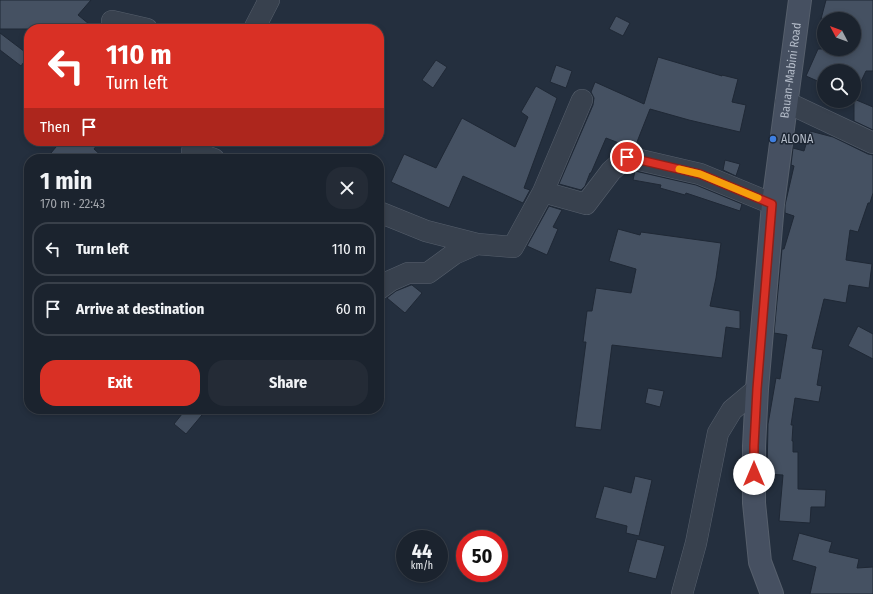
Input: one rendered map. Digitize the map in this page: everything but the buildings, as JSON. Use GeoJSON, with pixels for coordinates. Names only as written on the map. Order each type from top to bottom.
{"type":"FeatureCollection","features":[{"type":"Feature","properties":{"kind":"main road","name":"Bauan-Mabini Road"},"geometry":{"type":"LineString","coordinates":[[772,594],[760,562],[754,503],[754,446],[757,389],[772,204],[800,0]]}},
{"type":"Feature","properties":{"kind":"street"},"geometry":{"type":"LineString","coordinates":[[257,24],[269,0]]}},
{"type":"Feature","properties":{"kind":"street"},"geometry":{"type":"LineString","coordinates":[[112,21],[125,24]]}},
{"type":"Feature","properties":{"kind":"street"},"geometry":{"type":"LineString","coordinates":[[384,214],[426,231],[477,244],[513,247],[543,192],[582,100]]}},
{"type":"Feature","properties":{"kind":"street"},"geometry":{"type":"LineString","coordinates":[[786,102],[873,143]]}},
{"type":"Feature","properties":{"kind":"street"},"geometry":{"type":"LineString","coordinates":[[193,150],[202,154]]}},
{"type":"Feature","properties":{"kind":"street"},"geometry":{"type":"LineString","coordinates":[[543,192],[586,204],[611,170],[627,157],[700,174],[772,204]]}},
{"type":"Feature","properties":{"kind":"street"},"geometry":{"type":"LineString","coordinates":[[384,285],[408,273],[428,273],[454,254],[477,244]]}},
{"type":"Feature","properties":{"kind":"street"},"geometry":{"type":"LineString","coordinates":[[682,594],[696,543],[718,433],[732,410],[757,389]]}},
{"type":"Feature","properties":{"kind":"slow traffic"},"geometry":{"type":"LineString","coordinates":[[679,169],[700,174],[758,198]]}},
{"type":"Feature","properties":{"kind":"place","name":"ALONA"},"geometry":{"type":"Point","coordinates":[773,139]}},
{"type":"Feature","properties":{"kind":"route"},"geometry":{"type":"LineString","coordinates":[[627,157],[700,174],[772,204],[757,389],[754,474]]}}]}
